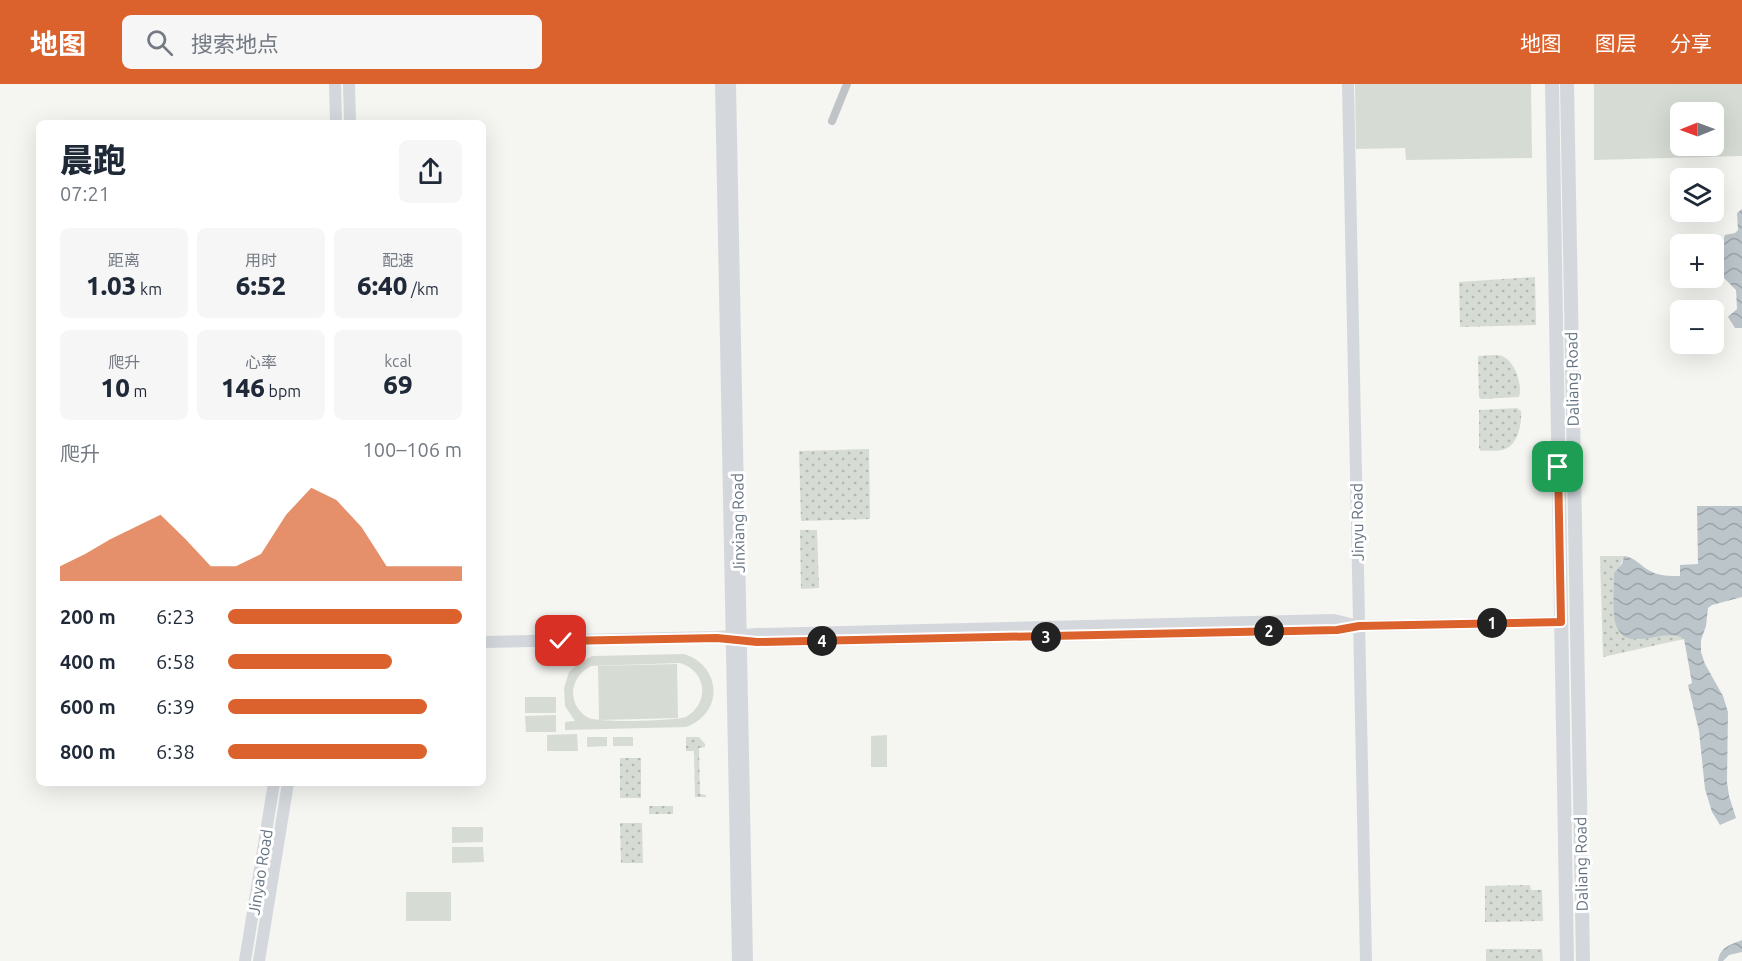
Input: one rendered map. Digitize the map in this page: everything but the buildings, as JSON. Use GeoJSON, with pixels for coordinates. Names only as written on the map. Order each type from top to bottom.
{"type":"FeatureCollection","features":[{"type":"Feature","properties":{"kind":"main road","name":"Daliang Road"},"geometry":{"type":"LineString","coordinates":[[1551,84],[1567,961]]}},
{"type":"Feature","properties":{"kind":"main road","name":"Daliang Road"},"geometry":{"type":"LineString","coordinates":[[1567,84],[1583,961]]}},
{"type":"Feature","properties":{"kind":"street"},"geometry":{"type":"LineString","coordinates":[[335,84],[336,120]]}},
{"type":"Feature","properties":{"kind":"street"},"geometry":{"type":"LineString","coordinates":[[349,84],[350,120]]}},
{"type":"Feature","properties":{"kind":"street","name":"Jinxiang Road"},"geometry":{"type":"LineString","coordinates":[[721,84],[747,961]]}},
{"type":"Feature","properties":{"kind":"street","name":"Jinxiang Road"},"geometry":{"type":"LineString","coordinates":[[730,84],[738,961]]}},
{"type":"Feature","properties":{"kind":"street"},"geometry":{"type":"LineString","coordinates":[[832,121],[847,84]]}},
{"type":"Feature","properties":{"kind":"street","name":"Jinyu Road"},"geometry":{"type":"LineString","coordinates":[[1348,84],[1366,961]]}},
{"type":"Feature","properties":{"kind":"street"},"geometry":{"type":"LineString","coordinates":[[486,642],[717,638],[736,638],[757,642],[894,640],[1337,630],[1359,626],[1561,622]]}},
{"type":"Feature","properties":{"kind":"street","name":"Jinyao Road"},"geometry":{"type":"LineString","coordinates":[[245,961],[274,786]]}},
{"type":"Feature","properties":{"kind":"street","name":"Jinyao Road"},"geometry":{"type":"LineString","coordinates":[[259,961],[288,786]]}},
{"type":"Feature","properties":{"kind":"shaded area"},"geometry":{"type":"Polygon","coordinates":[[[1355,84],[1531,84],[1532,158],[1406,160],[1405,148],[1356,149],[1355,84]]]}},
{"type":"Feature","properties":{"kind":"shaded area"},"geometry":{"type":"Polygon","coordinates":[[[1594,84],[1742,84],[1742,156],[1594,160],[1594,84]]]}},
{"type":"Feature","properties":{"kind":"shaded area"},"geometry":{"type":"Polygon","coordinates":[[[1535,277],[1536,325],[1460,327],[1459,282],[1535,277]]]}},
{"type":"Feature","properties":{"kind":"shaded area"},"geometry":{"type":"Polygon","coordinates":[[[1478,356],[1502,356],[1511,363],[1520,386],[1519,397],[1481,399],[1479,397],[1478,356]]]}},
{"type":"Feature","properties":{"kind":"shaded area"},"geometry":{"type":"Polygon","coordinates":[[[1517,408],[1521,411],[1521,421],[1513,443],[1502,450],[1481,451],[1479,448],[1479,410],[1517,408]]]}},
{"type":"Feature","properties":{"kind":"shaded area"},"geometry":{"type":"Polygon","coordinates":[[[869,449],[870,519],[801,521],[799,451],[869,449]]]}},
{"type":"Feature","properties":{"kind":"shaded area"},"geometry":{"type":"Polygon","coordinates":[[[800,530],[817,530],[819,588],[801,589],[800,530]]]}},
{"type":"Feature","properties":{"kind":"shaded area"},"geometry":{"type":"Polygon","coordinates":[[[1600,556],[1624,556],[1619,569],[1637,640],[1668,635],[1684,639],[1603,657],[1600,556]]]}},
{"type":"Feature","properties":{"kind":"shaded area"},"geometry":{"type":"Polygon","coordinates":[[[684,654],[697,660],[706,668],[714,690],[712,701],[707,711],[698,720],[686,727],[565,730],[565,722],[575,721],[565,706],[564,688],[569,672],[592,656],[684,654]],[[680,663],[591,666],[584,670],[576,680],[574,700],[582,713],[596,720],[667,720],[686,717],[694,711],[702,696],[700,680],[689,667],[680,663]]]}},
{"type":"Feature","properties":{"kind":"shaded area"},"geometry":{"type":"Polygon","coordinates":[[[677,664],[678,718],[599,720],[598,666],[677,664]]]}},
{"type":"Feature","properties":{"kind":"shaded area"},"geometry":{"type":"Polygon","coordinates":[[[525,697],[556,697],[556,713],[525,713],[525,697]]]}},
{"type":"Feature","properties":{"kind":"shaded area"},"geometry":{"type":"Polygon","coordinates":[[[556,715],[556,732],[526,732],[525,716],[556,715]]]}},
{"type":"Feature","properties":{"kind":"shaded area"},"geometry":{"type":"Polygon","coordinates":[[[577,734],[578,751],[547,751],[547,735],[577,734]]]}},
{"type":"Feature","properties":{"kind":"shaded area"},"geometry":{"type":"Polygon","coordinates":[[[887,735],[887,767],[871,767],[871,736],[887,735]]]}},
{"type":"Feature","properties":{"kind":"shaded area"},"geometry":{"type":"Polygon","coordinates":[[[587,737],[607,737],[607,746],[587,747],[587,737]]]}},
{"type":"Feature","properties":{"kind":"shaded area"},"geometry":{"type":"Polygon","coordinates":[[[613,737],[633,737],[633,746],[613,746],[613,737]]]}},
{"type":"Feature","properties":{"kind":"shaded area"},"geometry":{"type":"Polygon","coordinates":[[[686,737],[699,737],[705,744],[705,747],[699,748],[700,794],[706,797],[695,797],[694,751],[686,751],[686,737]]]}},
{"type":"Feature","properties":{"kind":"shaded area"},"geometry":{"type":"Polygon","coordinates":[[[620,758],[641,758],[641,798],[620,798],[620,758]]]}},
{"type":"Feature","properties":{"kind":"shaded area"},"geometry":{"type":"Polygon","coordinates":[[[649,806],[673,806],[673,814],[649,814],[649,806]]]}},
{"type":"Feature","properties":{"kind":"shaded area"},"geometry":{"type":"Polygon","coordinates":[[[620,823],[642,823],[643,863],[621,863],[620,823]]]}},
{"type":"Feature","properties":{"kind":"shaded area"},"geometry":{"type":"Polygon","coordinates":[[[452,827],[483,827],[483,842],[452,843],[452,827]]]}},
{"type":"Feature","properties":{"kind":"shaded area"},"geometry":{"type":"Polygon","coordinates":[[[452,847],[483,847],[484,862],[452,863],[452,847]]]}},
{"type":"Feature","properties":{"kind":"shaded area"},"geometry":{"type":"Polygon","coordinates":[[[1530,885],[1531,890],[1542,890],[1543,921],[1485,922],[1485,886],[1530,885]]]}},
{"type":"Feature","properties":{"kind":"shaded area"},"geometry":{"type":"Polygon","coordinates":[[[406,892],[451,892],[451,921],[406,921],[406,892]]]}},
{"type":"Feature","properties":{"kind":"shaded area"},"geometry":{"type":"Polygon","coordinates":[[[1486,949],[1542,949],[1543,961],[1486,961],[1486,949]]]}},
{"type":"Feature","properties":{"kind":"water"},"geometry":{"type":"Polygon","coordinates":[[[1742,209],[1742,328],[1735,328],[1728,317],[1737,309],[1736,290],[1724,278],[1724,238],[1725,235],[1738,230],[1737,213],[1742,209]]]}},
{"type":"Feature","properties":{"kind":"water"},"geometry":{"type":"Polygon","coordinates":[[[1697,506],[1742,506],[1742,597],[1708,608],[1706,626],[1701,640],[1701,652],[1705,664],[1723,696],[1728,712],[1727,782],[1736,818],[1720,825],[1712,812],[1705,789],[1699,731],[1688,685],[1692,683],[1684,639],[1667,635],[1629,638],[1621,634],[1614,614],[1614,573],[1622,564],[1624,556],[1650,571],[1665,575],[1680,576],[1680,565],[1698,564],[1697,506]]]}},
{"type":"Feature","properties":{"kind":"water"},"geometry":{"type":"Polygon","coordinates":[[[1742,940],[1742,952],[1718,961],[1723,950],[1742,940]]]}},
{"type":"Feature","properties":{"kind":"route"},"geometry":{"type":"LineString","coordinates":[[561,641],[717,638],[757,642],[894,640],[1337,630],[1359,626],[1561,622],[1558,467]]}}]}
